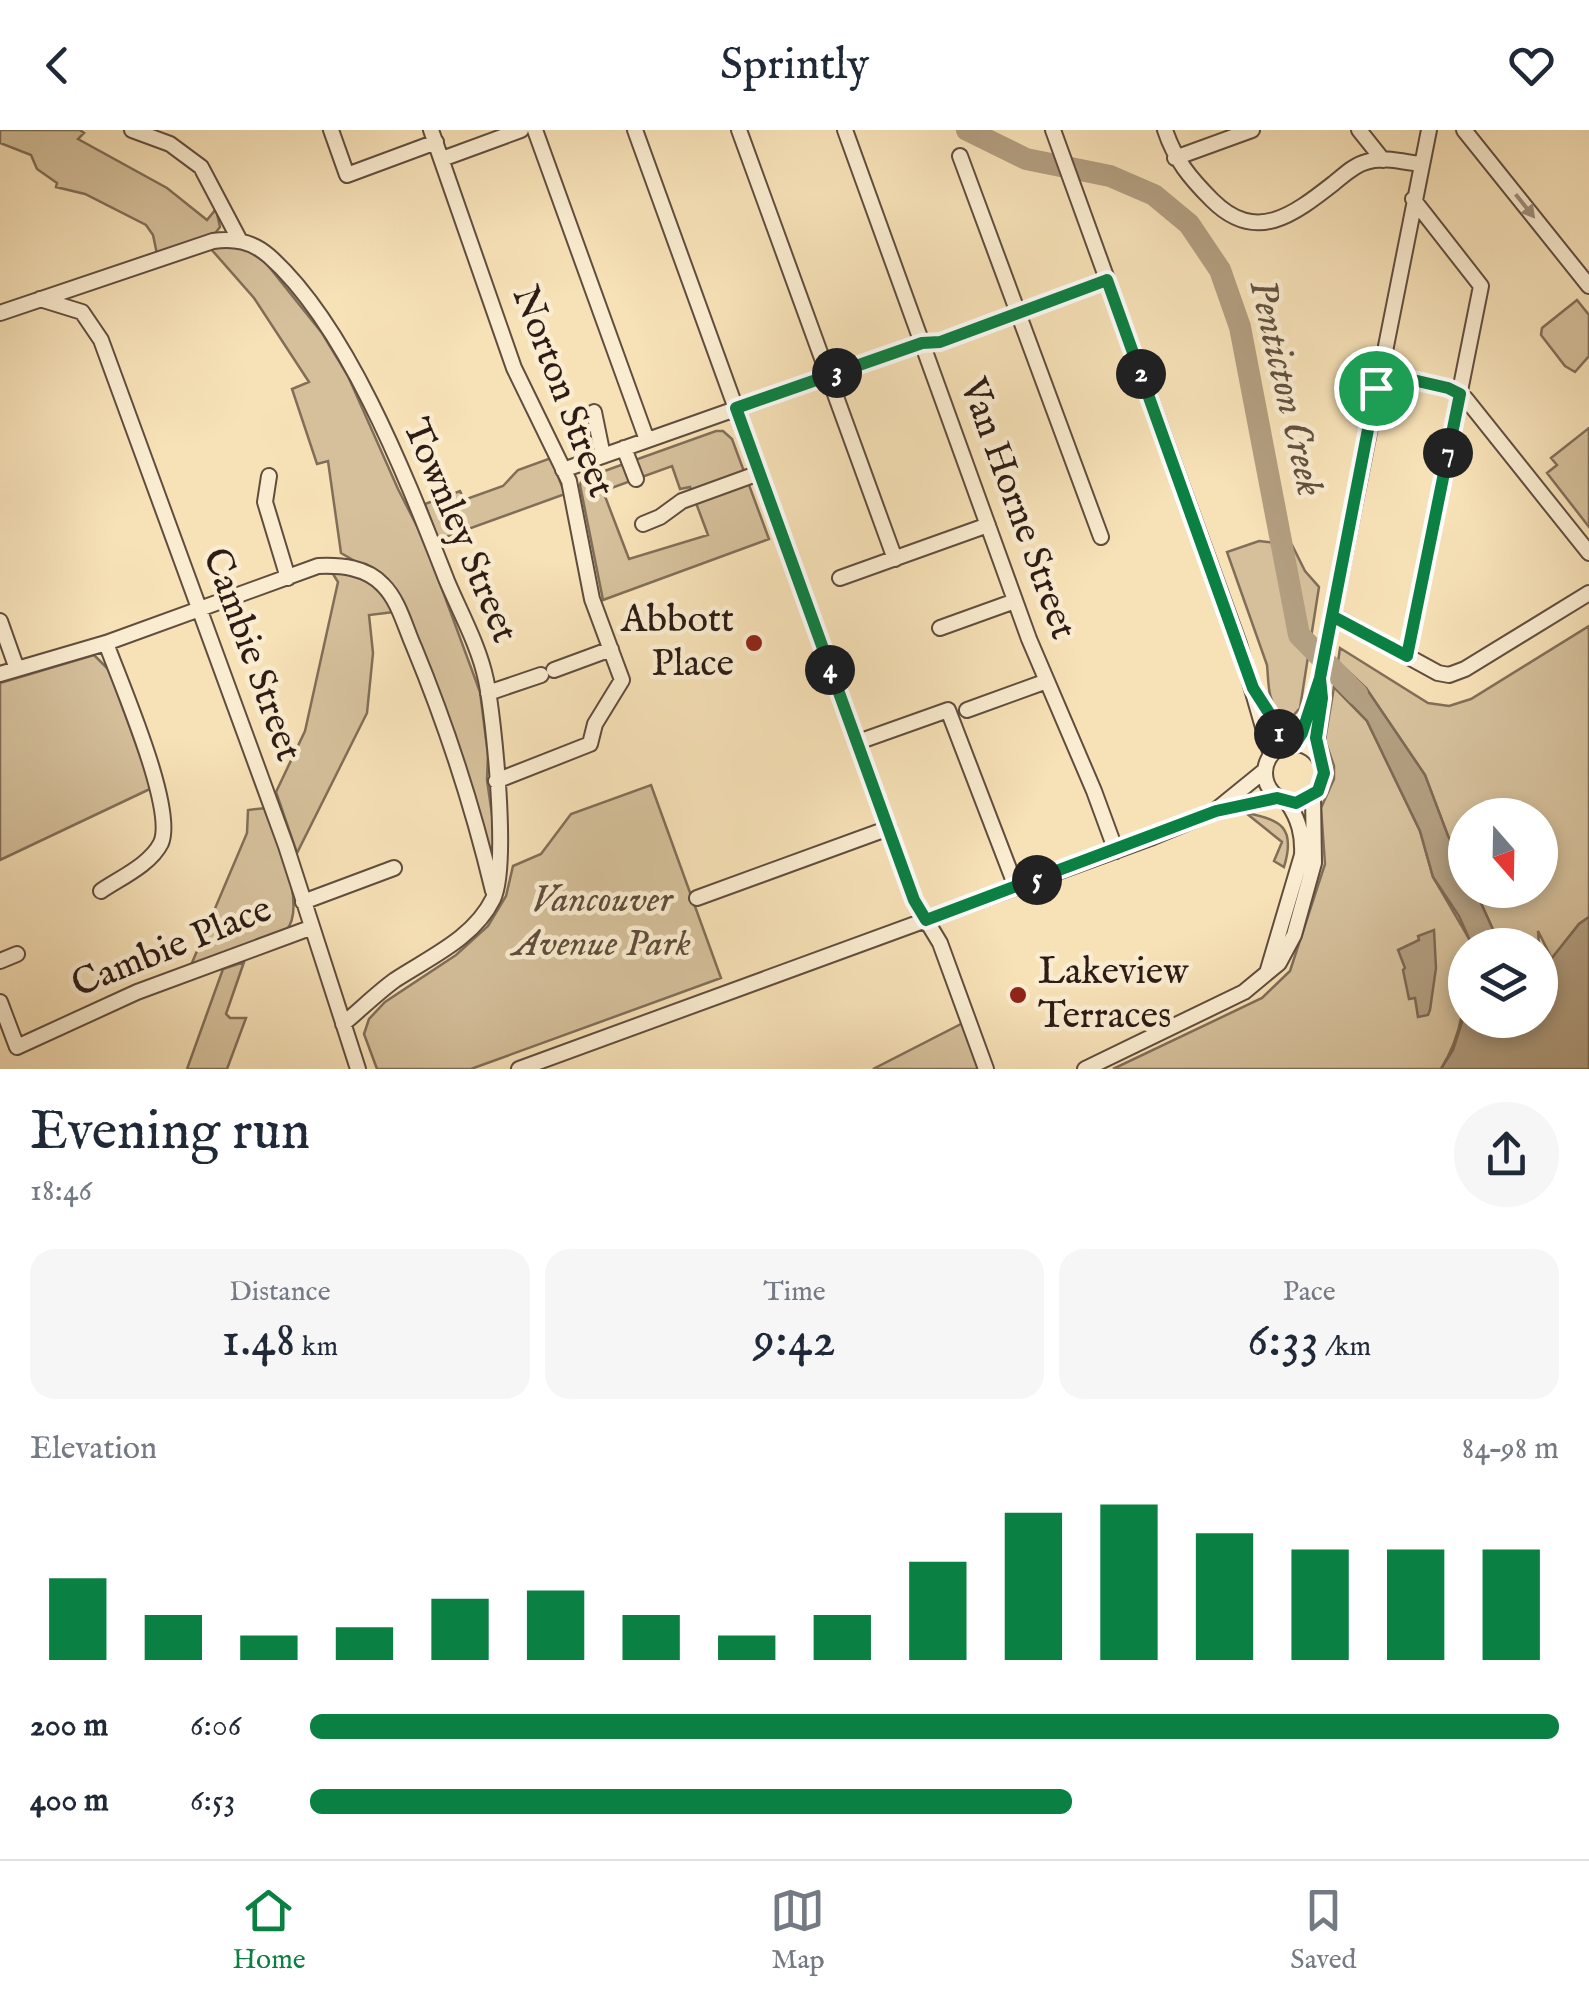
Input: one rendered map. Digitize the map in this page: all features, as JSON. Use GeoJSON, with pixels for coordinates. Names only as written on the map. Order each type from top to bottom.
{"type":"FeatureCollection","features":[{"type":"Feature","properties":{"kind":"street"},"geometry":{"type":"LineString","coordinates":[[0,314],[213,241],[239,239],[201,167],[170,144],[132,130]]}},
{"type":"Feature","properties":{"kind":"street"},"geometry":{"type":"LineString","coordinates":[[331,130],[347,175],[434,136]]}},
{"type":"Feature","properties":{"kind":"street"},"geometry":{"type":"LineString","coordinates":[[442,159],[521,130]]}},
{"type":"Feature","properties":{"kind":"street"},"geometry":{"type":"LineString","coordinates":[[535,130],[647,440]]}},
{"type":"Feature","properties":{"kind":"street"},"geometry":{"type":"LineString","coordinates":[[635,130],[914,900],[940,943],[986,1069]]}},
{"type":"Feature","properties":{"kind":"street"},"geometry":{"type":"LineString","coordinates":[[739,130],[894,559]]}},
{"type":"Feature","properties":{"kind":"street","name":"Van Horne Street"},"geometry":{"type":"LineString","coordinates":[[845,130],[1015,601],[1116,851]]}},
{"type":"Feature","properties":{"kind":"street"},"geometry":{"type":"LineString","coordinates":[[1053,130],[1253,688],[1292,744],[1317,755]]}},
{"type":"Feature","properties":{"kind":"street"},"geometry":{"type":"LineString","coordinates":[[1164,130],[1175,158],[1224,212],[1256,223],[1284,218],[1368,160],[1420,164]]}},
{"type":"Feature","properties":{"kind":"street"},"geometry":{"type":"LineString","coordinates":[[1175,158],[1252,130]]}},
{"type":"Feature","properties":{"kind":"street"},"geometry":{"type":"LineString","coordinates":[[1359,130],[1383,160]]}},
{"type":"Feature","properties":{"kind":"street"},"geometry":{"type":"LineString","coordinates":[[1216,811],[1264,771],[1271,755],[1292,744],[1302,733],[1320,678],[1420,164],[1427,136],[1440,130]]}},
{"type":"Feature","properties":{"kind":"street"},"geometry":{"type":"LineString","coordinates":[[1464,131],[1589,286]]}},
{"type":"Feature","properties":{"kind":"street","name":"Norton Street"},"geometry":{"type":"LineString","coordinates":[[434,136],[514,368],[568,480],[592,599],[622,680],[595,724],[590,744],[496,780]]}},
{"type":"Feature","properties":{"kind":"street"},"geometry":{"type":"LineString","coordinates":[[960,156],[1101,537]]}},
{"type":"Feature","properties":{"kind":"street"},"geometry":{"type":"LineString","coordinates":[[1407,656],[1481,286],[1413,199]]}},
{"type":"Feature","properties":{"kind":"street","name":"Townley Street"},"geometry":{"type":"LineString","coordinates":[[239,239],[270,257],[302,294],[367,397],[419,510],[485,676],[501,865],[494,897]]}},
{"type":"Feature","properties":{"kind":"street"},"geometry":{"type":"LineString","coordinates":[[563,470],[922,343],[940,342],[1107,280]]}},
{"type":"Feature","properties":{"kind":"street","name":"Cambie Street"},"geometry":{"type":"LineString","coordinates":[[40,300],[82,312],[98,332],[286,846],[358,1069]]}},
{"type":"Feature","properties":{"kind":"street"},"geometry":{"type":"LineString","coordinates":[[1378,372],[1460,394],[1589,553]]}},
{"type":"Feature","properties":{"kind":"street"},"geometry":{"type":"LineString","coordinates":[[594,412],[603,456]]}},
{"type":"Feature","properties":{"kind":"street"},"geometry":{"type":"LineString","coordinates":[[624,448],[636,479]]}},
{"type":"Feature","properties":{"kind":"street"},"geometry":{"type":"LineString","coordinates":[[643,524],[682,501],[759,473]]}},
{"type":"Feature","properties":{"kind":"street"},"geometry":{"type":"LineString","coordinates":[[270,476],[264,502],[288,578]]}},
{"type":"Feature","properties":{"kind":"street"},"geometry":{"type":"LineString","coordinates":[[840,578],[988,525]]}},
{"type":"Feature","properties":{"kind":"street"},"geometry":{"type":"LineString","coordinates":[[0,674],[200,612],[318,566],[340,565],[382,583],[394,599],[423,669],[473,808],[494,897],[472,929],[391,983],[343,1024]]}},
{"type":"Feature","properties":{"kind":"street"},"geometry":{"type":"LineString","coordinates":[[1332,616],[1438,673],[1455,673],[1589,593]]}},
{"type":"Feature","properties":{"kind":"street"},"geometry":{"type":"LineString","coordinates":[[940,628],[1015,601]]}},
{"type":"Feature","properties":{"kind":"street"},"geometry":{"type":"LineString","coordinates":[[0,621],[18,669]]}},
{"type":"Feature","properties":{"kind":"street"},"geometry":{"type":"LineString","coordinates":[[101,891],[154,854],[164,831],[157,786],[106,643]]}},
{"type":"Feature","properties":{"kind":"street"},"geometry":{"type":"LineString","coordinates":[[488,693],[611,649]]}},
{"type":"Feature","properties":{"kind":"street"},"geometry":{"type":"LineString","coordinates":[[519,1069],[561,1062],[1216,811],[1282,800],[1306,801],[1321,786],[1324,773],[1316,738],[1322,698],[1320,678]]}},
{"type":"Feature","properties":{"kind":"street"},"geometry":{"type":"LineString","coordinates":[[967,710],[1047,681]]}},
{"type":"Feature","properties":{"kind":"street"},"geometry":{"type":"LineString","coordinates":[[1253,688],[1253,701],[1271,755]]}},
{"type":"Feature","properties":{"kind":"street"},"geometry":{"type":"LineString","coordinates":[[858,742],[948,710],[1016,888]]}},
{"type":"Feature","properties":{"kind":"street"},"geometry":{"type":"LineString","coordinates":[[1264,771],[1267,786],[1298,822],[1302,854],[1266,976]]}},
{"type":"Feature","properties":{"kind":"street"},"geometry":{"type":"LineString","coordinates":[[1085,1069],[1244,992],[1266,976],[1288,950],[1314,862],[1313,796]]}},
{"type":"Feature","properties":{"kind":"street"},"geometry":{"type":"LineString","coordinates":[[696,898],[888,828]]}},
{"type":"Feature","properties":{"kind":"street"},"geometry":{"type":"LineString","coordinates":[[302,902],[394,868]]}},
{"type":"Feature","properties":{"kind":"street","name":"Cambie Place"},"geometry":{"type":"LineString","coordinates":[[0,1002],[17,1047],[60,1030],[90,1011],[310,928]]}},
{"type":"Feature","properties":{"kind":"street"},"geometry":{"type":"LineString","coordinates":[[0,960],[17,954]]}},
{"type":"Feature","properties":{"kind":"green space"},"geometry":{"type":"Polygon","coordinates":[[[0,130],[80,130],[84,133],[78,139],[167,188],[207,220],[216,209],[220,227],[213,236],[157,254],[146,225],[85,194],[56,187],[57,183],[37,169],[31,155],[0,143],[0,130]]]}},
{"type":"Feature","properties":{"kind":"green space"},"geometry":{"type":"Polygon","coordinates":[[[229,246],[247,250],[266,263],[322,333],[348,376],[424,540],[480,692],[497,872],[382,577],[341,553],[328,461],[317,464],[292,389],[309,382],[254,298],[211,249],[229,246]]]}},
{"type":"Feature","properties":{"kind":"green space"},"geometry":{"type":"Polygon","coordinates":[[[1577,300],[1589,315],[1589,356],[1575,372],[1565,366],[1541,335],[1542,328],[1577,300]]]}},
{"type":"Feature","properties":{"kind":"green space"},"geometry":{"type":"Polygon","coordinates":[[[1589,428],[1589,527],[1547,473],[1557,465],[1551,458],[1589,428]]]}},
{"type":"Feature","properties":{"kind":"green space"},"geometry":{"type":"Polygon","coordinates":[[[723,431],[732,439],[769,539],[603,600],[582,479],[723,431]],[[672,466],[603,491],[629,559],[708,535],[690,487],[680,489],[672,466]]]}},
{"type":"Feature","properties":{"kind":"green space"},"geometry":{"type":"Polygon","coordinates":[[[551,458],[565,494],[438,540],[425,504],[460,491],[464,500],[503,486],[518,470],[551,458]]]}},
{"type":"Feature","properties":{"kind":"green space"},"geometry":{"type":"Polygon","coordinates":[[[1259,541],[1292,545],[1305,571],[1319,587],[1300,708],[1292,717],[1280,716],[1273,703],[1267,665],[1227,552],[1259,541]]]}},
{"type":"Feature","properties":{"kind":"green space"},"geometry":{"type":"Polygon","coordinates":[[[335,572],[370,584],[394,612],[369,615],[373,653],[367,713],[297,853],[276,792],[305,731],[338,582],[333,574],[327,573],[335,572]]]}},
{"type":"Feature","properties":{"kind":"green space"},"geometry":{"type":"Polygon","coordinates":[[[1589,626],[1589,917],[1558,951],[1558,928],[1492,928],[1483,908],[1558,908],[1558,798],[1448,798],[1448,836],[1425,775],[1366,688],[1338,662],[1340,648],[1428,703],[1449,706],[1471,699],[1589,626]]]}},
{"type":"Feature","properties":{"kind":"green space"},"geometry":{"type":"Polygon","coordinates":[[[94,655],[109,670],[152,788],[0,860],[0,683],[94,655]]]}},
{"type":"Feature","properties":{"kind":"green space"},"geometry":{"type":"Polygon","coordinates":[[[1334,687],[1367,721],[1420,831],[1433,877],[1462,928],[1448,928],[1448,1038],[1456,1038],[1441,1069],[1113,1069],[1262,998],[1290,971],[1325,864],[1321,808],[1334,779],[1334,766],[1325,740],[1334,687]]]}},
{"type":"Feature","properties":{"kind":"green space","name":"Vancouver Avenue Park"},"geometry":{"type":"Polygon","coordinates":[[[651,785],[721,978],[471,1069],[377,1069],[364,1034],[369,1019],[385,1002],[456,955],[488,926],[506,896],[513,866],[541,854],[571,814],[651,785]]]}},
{"type":"Feature","properties":{"kind":"green space"},"geometry":{"type":"Polygon","coordinates":[[[266,808],[288,871],[294,905],[292,920],[286,931],[191,965],[247,833],[248,810],[266,808]]]}},
{"type":"Feature","properties":{"kind":"green space"},"geometry":{"type":"Polygon","coordinates":[[[1246,813],[1268,818],[1283,828],[1288,843],[1284,867],[1274,861],[1282,842],[1246,813]]]}},
{"type":"Feature","properties":{"kind":"green space"},"geometry":{"type":"Polygon","coordinates":[[[244,962],[226,1014],[230,1018],[246,1018],[227,1069],[187,1069],[223,969],[244,962]]]}},
{"type":"Feature","properties":{"kind":"green space"},"geometry":{"type":"Polygon","coordinates":[[[963,1023],[979,1069],[873,1069],[963,1023]]]}},
{"type":"Feature","properties":{"kind":"shaded area"},"geometry":{"type":"Polygon","coordinates":[[[1338,662],[1366,688],[1425,775],[1448,836],[1448,900],[1433,877],[1420,831],[1367,721],[1334,687],[1338,662]]]}},
{"type":"Feature","properties":{"kind":"shaded area"},"geometry":{"type":"Polygon","coordinates":[[[1454,908],[1483,908],[1492,928],[1464,928],[1454,908]]]}},
{"type":"Feature","properties":{"kind":"shaded area"},"geometry":{"type":"Polygon","coordinates":[[[1589,917],[1589,1069],[1441,1069],[1457,1038],[1558,1038],[1558,950],[1589,917]]]}},
{"type":"Feature","properties":{"kind":"shaded area"},"geometry":{"type":"Polygon","coordinates":[[[1434,930],[1436,968],[1430,1010],[1428,1015],[1418,1017],[1415,998],[1409,999],[1398,950],[1434,930]]]}},
{"type":"Feature","properties":{"kind":"waterway","name":"Penticton Creek"},"geometry":{"type":"LineString","coordinates":[[967,130],[1026,159],[1110,176],[1154,195],[1189,224],[1220,270],[1240,327],[1299,635],[1357,694]]}},
{"type":"Feature","properties":{"kind":"place","name":"Abbott Place"},"geometry":{"type":"Point","coordinates":[754,643]}},
{"type":"Feature","properties":{"kind":"place","name":"Lakeview Terraces"},"geometry":{"type":"Point","coordinates":[1018,995]}},
{"type":"Feature","properties":{"kind":"route"},"geometry":{"type":"LineString","coordinates":[[1376,388],[1320,678],[1295,744],[1280,736],[1253,688],[1107,280],[940,342],[922,343],[736,408],[914,900],[926,920],[1216,811],[1277,798],[1296,803],[1306,801],[1318,791],[1324,773],[1316,738],[1322,698],[1320,678],[1332,616],[1407,656],[1460,394],[1378,372],[1376,388]]}}]}
